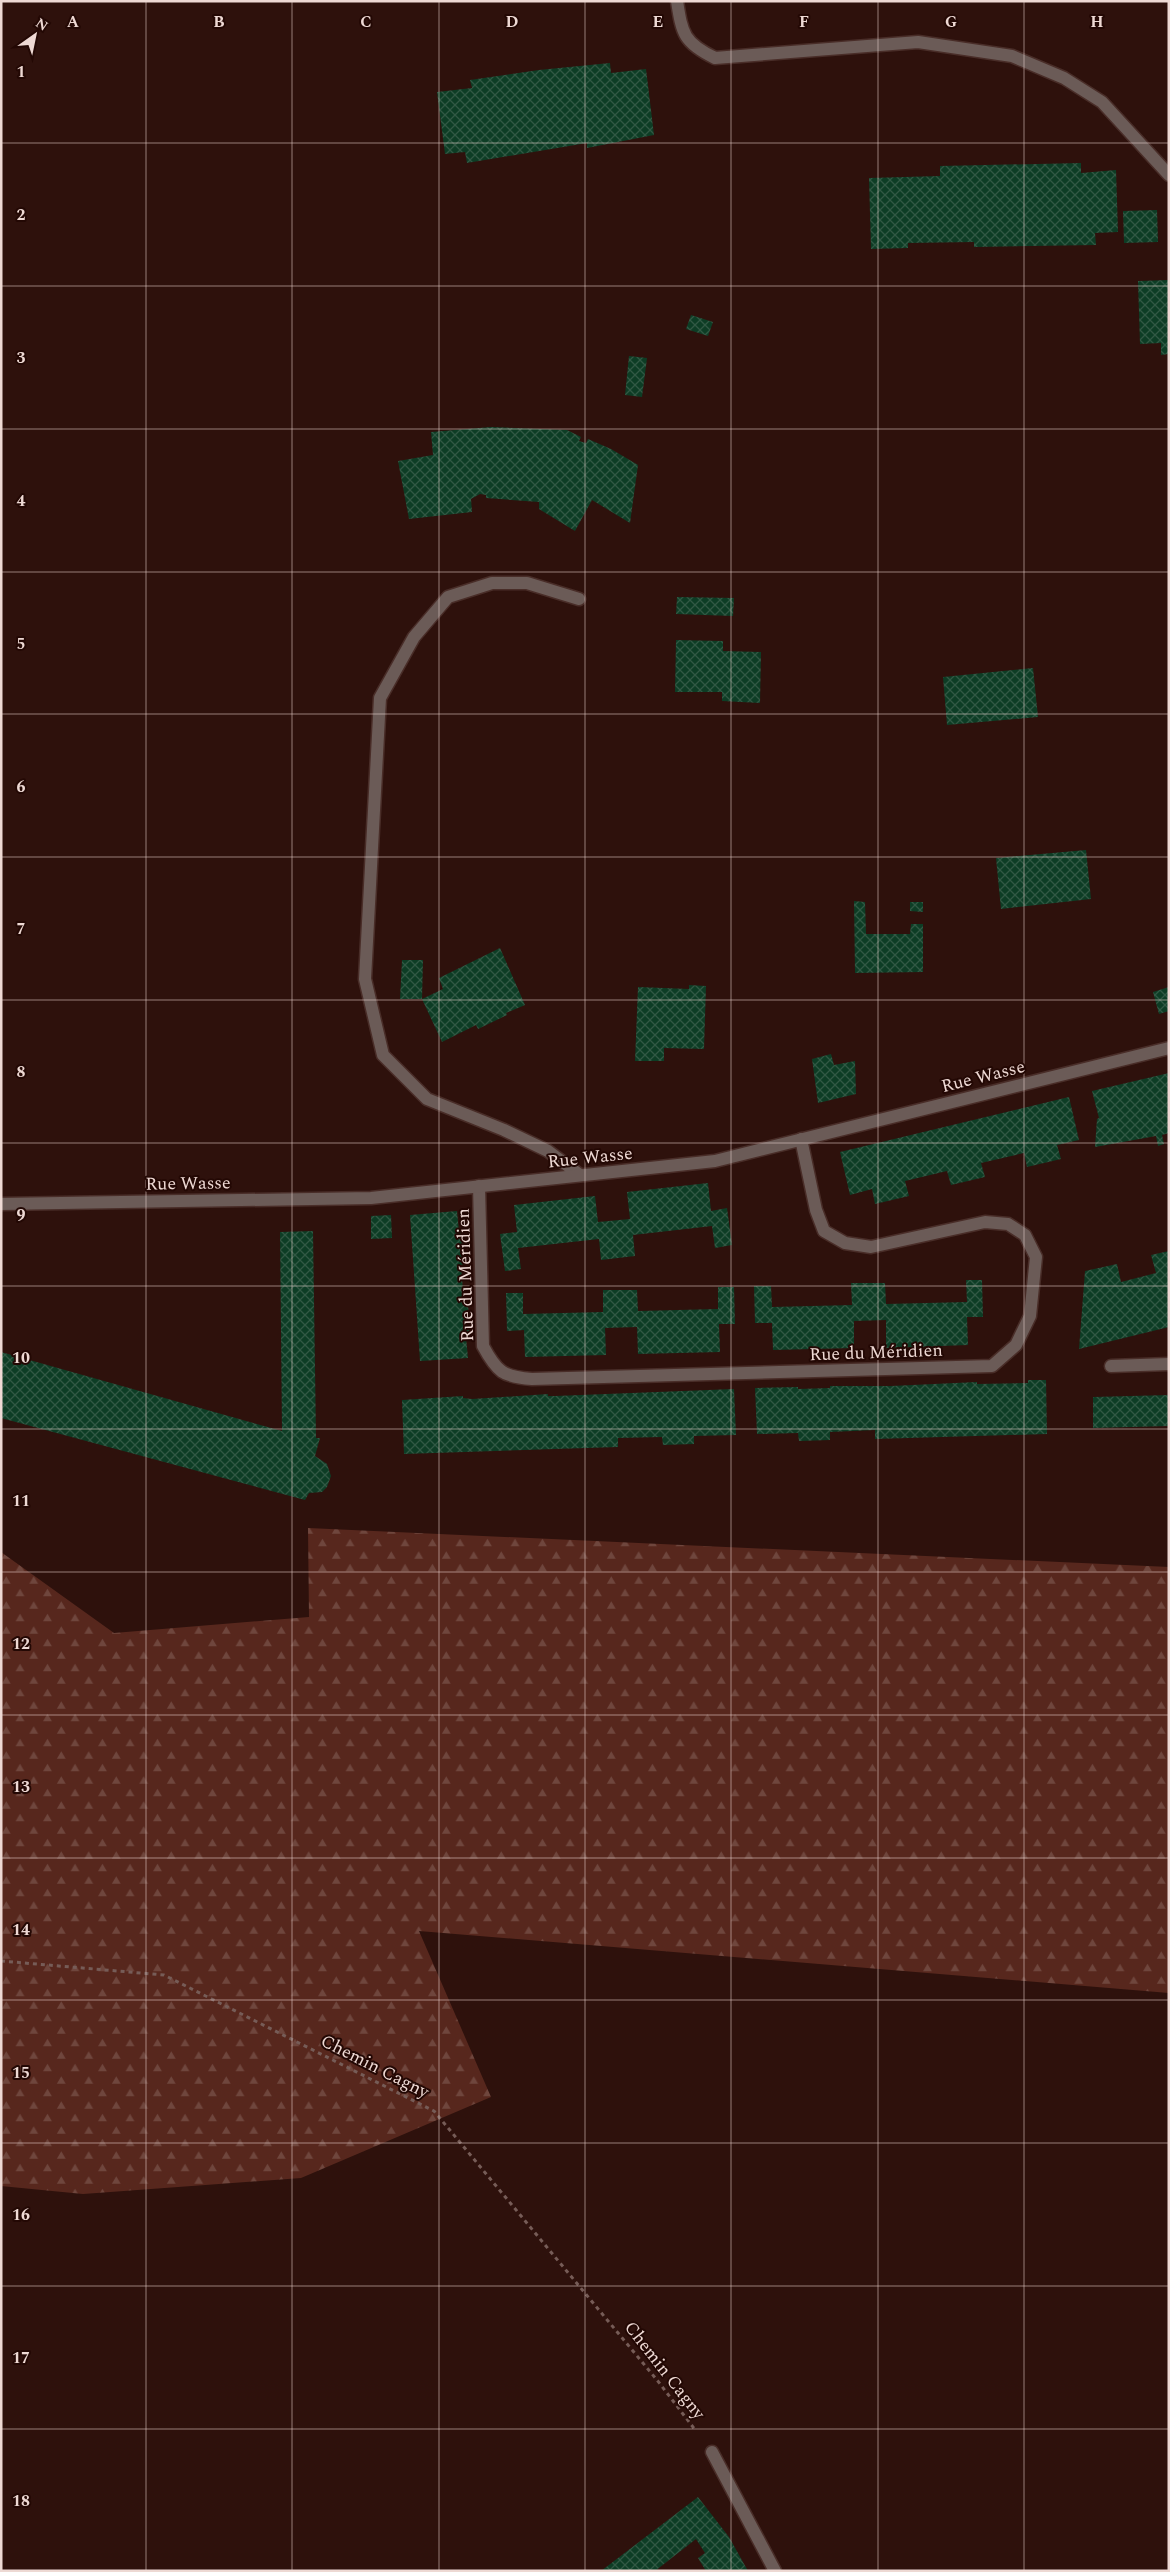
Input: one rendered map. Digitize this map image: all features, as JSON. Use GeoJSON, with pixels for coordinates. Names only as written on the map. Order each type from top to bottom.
{"type":"FeatureCollection","features":[{"type":"Feature","properties":{"kind":"street"},"geometry":{"type":"LineString","coordinates":[[677,1],[682,29],[696,48],[715,58],[918,42],[1012,56],[1064,78],[1102,102],[1169,175]]}},
{"type":"Feature","properties":{"kind":"street"},"geometry":{"type":"LineString","coordinates":[[579,599],[526,583],[492,583],[448,597],[414,638],[399,663],[380,698],[365,979],[384,1055],[426,1099],[504,1130],[548,1151],[580,1175]]}},
{"type":"Feature","properties":{"kind":"street","name":"Rue Wasse"},"geometry":{"type":"LineString","coordinates":[[1,1204],[371,1198],[715,1161],[1169,1048]]}},
{"type":"Feature","properties":{"kind":"street","name":"Rue du Méridien"},"geometry":{"type":"LineString","coordinates":[[479,1186],[483,1346],[492,1362],[509,1377],[532,1379],[992,1366],[1016,1345],[1030,1316],[1036,1257],[1026,1235],[1008,1224],[985,1222],[871,1247],[845,1244],[824,1231],[816,1210],[802,1139]]}},
{"type":"Feature","properties":{"kind":"street"},"geometry":{"type":"LineString","coordinates":[[1110,1366],[1169,1364]]}},
{"type":"Feature","properties":{"kind":"street"},"geometry":{"type":"LineString","coordinates":[[712,2452],[775,2571]]}},
{"type":"Feature","properties":{"kind":"path","name":"Chemin Cagny"},"geometry":{"type":"LineString","coordinates":[[1,1961],[164,1975],[434,2110],[658,2380],[712,2452]]}},
{"type":"Feature","properties":{"kind":"green space"},"geometry":{"type":"Polygon","coordinates":[[[308,1528],[1169,1567],[1169,1993],[419,1931],[491,2097],[301,2178],[83,2194],[1,2186],[1,1552],[114,1633],[309,1617],[308,1528]]]}},
{"type":"Feature","properties":{"kind":"building"},"geometry":{"type":"Polygon","coordinates":[[[610,63],[611,73],[646,69],[654,135],[587,148],[587,143],[467,163],[465,152],[445,154],[437,92],[472,88],[470,80],[539,70],[610,63]]]}},
{"type":"Feature","properties":{"kind":"building"},"geometry":{"type":"Polygon","coordinates":[[[1081,163],[1081,173],[1116,170],[1118,232],[1095,233],[1096,245],[974,247],[974,242],[908,243],[908,248],[871,249],[869,178],[940,176],[940,166],[1081,163]]]}},
{"type":"Feature","properties":{"kind":"building"},"geometry":{"type":"Polygon","coordinates":[[[1157,210],[1158,242],[1124,243],[1123,211],[1157,210]]]}},
{"type":"Feature","properties":{"kind":"building"},"geometry":{"type":"Polygon","coordinates":[[[1169,280],[1169,354],[1161,355],[1161,343],[1140,344],[1138,281],[1169,280]]]}},
{"type":"Feature","properties":{"kind":"building"},"geometry":{"type":"Polygon","coordinates":[[[691,315],[713,322],[708,336],[686,329],[691,315]]]}},
{"type":"Feature","properties":{"kind":"building"},"geometry":{"type":"Polygon","coordinates":[[[629,356],[647,358],[642,397],[625,395],[629,356]]]}},
{"type":"Feature","properties":{"kind":"building"},"geometry":{"type":"Polygon","coordinates":[[[491,427],[567,430],[581,437],[579,441],[586,443],[588,439],[611,449],[638,465],[630,523],[592,500],[575,531],[539,509],[539,502],[486,498],[486,495],[480,494],[471,499],[472,512],[409,519],[398,461],[433,455],[431,432],[491,427]]]}},
{"type":"Feature","properties":{"kind":"building"},"geometry":{"type":"Polygon","coordinates":[[[677,597],[734,598],[733,616],[676,614],[677,597]]]}},
{"type":"Feature","properties":{"kind":"building"},"geometry":{"type":"Polygon","coordinates":[[[676,640],[723,641],[723,651],[761,652],[760,703],[722,701],[722,692],[675,692],[676,640]]]}},
{"type":"Feature","properties":{"kind":"building"},"geometry":{"type":"Polygon","coordinates":[[[1033,668],[1038,717],[947,725],[943,677],[1033,668]]]}},
{"type":"Feature","properties":{"kind":"building"},"geometry":{"type":"Polygon","coordinates":[[[1086,850],[1091,899],[1001,909],[996,858],[1086,850]]]}},
{"type":"Feature","properties":{"kind":"building"},"geometry":{"type":"Polygon","coordinates":[[[854,901],[865,902],[866,934],[910,934],[911,924],[923,924],[923,972],[855,973],[854,901]]]}},
{"type":"Feature","properties":{"kind":"building"},"geometry":{"type":"Polygon","coordinates":[[[910,902],[923,902],[923,912],[910,911],[910,902]]]}},
{"type":"Feature","properties":{"kind":"building"},"geometry":{"type":"Polygon","coordinates":[[[500,948],[525,1005],[506,1013],[507,1015],[478,1029],[476,1025],[442,1042],[422,999],[443,989],[439,978],[500,948]]]}},
{"type":"Feature","properties":{"kind":"building"},"geometry":{"type":"Polygon","coordinates":[[[402,960],[423,960],[422,999],[400,999],[402,960]]]}},
{"type":"Feature","properties":{"kind":"building"},"geometry":{"type":"Polygon","coordinates":[[[689,985],[706,986],[704,1049],[664,1048],[664,1061],[635,1061],[638,987],[689,989],[689,985]]]}},
{"type":"Feature","properties":{"kind":"building"},"geometry":{"type":"Polygon","coordinates":[[[1169,987],[1169,1011],[1159,1014],[1153,992],[1169,987]]]}},
{"type":"Feature","properties":{"kind":"building"},"geometry":{"type":"Polygon","coordinates":[[[831,1054],[834,1065],[855,1061],[856,1094],[818,1103],[812,1059],[831,1054]]]}},
{"type":"Feature","properties":{"kind":"building"},"geometry":{"type":"Polygon","coordinates":[[[1169,1073],[1169,1133],[1162,1135],[1164,1144],[1158,1146],[1156,1136],[1095,1147],[1097,1119],[1099,1118],[1092,1091],[1169,1073]]]}},
{"type":"Feature","properties":{"kind":"building"},"geometry":{"type":"Polygon","coordinates":[[[1069,1097],[1079,1140],[1057,1145],[1061,1159],[1027,1167],[1024,1153],[981,1163],[985,1177],[951,1185],[947,1171],[905,1181],[909,1196],[875,1204],[872,1189],[850,1195],[840,1152],[1069,1097]]]}},
{"type":"Feature","properties":{"kind":"building"},"geometry":{"type":"Polygon","coordinates":[[[708,1183],[711,1211],[727,1208],[732,1245],[715,1248],[712,1226],[633,1235],[635,1256],[601,1260],[599,1239],[518,1248],[521,1269],[505,1271],[500,1234],[517,1232],[514,1205],[595,1196],[598,1222],[630,1219],[627,1192],[708,1183]]]}},
{"type":"Feature","properties":{"kind":"building"},"geometry":{"type":"Polygon","coordinates":[[[457,1211],[459,1232],[463,1232],[465,1264],[461,1265],[464,1304],[468,1304],[470,1337],[466,1337],[468,1358],[420,1361],[410,1215],[457,1211]]]}},
{"type":"Feature","properties":{"kind":"building"},"geometry":{"type":"Polygon","coordinates":[[[391,1215],[392,1238],[371,1239],[371,1216],[391,1215]]]}},
{"type":"Feature","properties":{"kind":"building"},"geometry":{"type":"Polygon","coordinates":[[[313,1231],[316,1438],[320,1438],[315,1456],[327,1464],[331,1476],[327,1487],[322,1492],[309,1493],[305,1500],[1,1418],[1,1352],[282,1431],[280,1232],[313,1231]]]}},
{"type":"Feature","properties":{"kind":"building"},"geometry":{"type":"Polygon","coordinates":[[[1169,1251],[1169,1327],[1079,1349],[1085,1271],[1117,1264],[1121,1282],[1156,1273],[1151,1255],[1169,1251]]]}},
{"type":"Feature","properties":{"kind":"building"},"geometry":{"type":"Polygon","coordinates":[[[966,1280],[982,1280],[983,1317],[967,1317],[968,1345],[886,1348],[886,1320],[854,1321],[854,1348],[773,1350],[772,1323],[755,1323],[754,1286],[771,1286],[772,1307],[852,1305],[851,1283],[885,1283],[886,1304],[967,1302],[966,1280]]]}},
{"type":"Feature","properties":{"kind":"building"},"geometry":{"type":"Polygon","coordinates":[[[718,1287],[734,1287],[735,1324],[719,1324],[720,1352],[638,1354],[637,1327],[605,1328],[606,1355],[525,1357],[524,1330],[507,1331],[506,1293],[523,1293],[523,1314],[603,1312],[603,1290],[637,1290],[638,1311],[718,1309],[718,1287]]]}},
{"type":"Feature","properties":{"kind":"building"},"geometry":{"type":"Polygon","coordinates":[[[1028,1380],[1046,1380],[1047,1434],[875,1439],[875,1430],[830,1432],[830,1440],[799,1441],[798,1433],[757,1434],[755,1388],[798,1387],[798,1389],[830,1388],[830,1386],[891,1386],[977,1382],[977,1384],[1028,1383],[1028,1380]]]}},
{"type":"Feature","properties":{"kind":"building"},"geometry":{"type":"Polygon","coordinates":[[[734,1389],[736,1435],[694,1436],[694,1444],[663,1445],[662,1437],[618,1438],[618,1447],[404,1454],[402,1400],[463,1396],[463,1398],[472,1399],[548,1394],[548,1396],[555,1396],[734,1389]]]}},
{"type":"Feature","properties":{"kind":"building"},"geometry":{"type":"Polygon","coordinates":[[[1169,1395],[1169,1426],[1093,1428],[1093,1397],[1169,1395]]]}},
{"type":"Feature","properties":{"kind":"building"},"geometry":{"type":"Polygon","coordinates":[[[698,2497],[729,2537],[748,2571],[706,2571],[698,2558],[705,2553],[696,2539],[655,2571],[601,2571],[698,2497]]]}}]}
